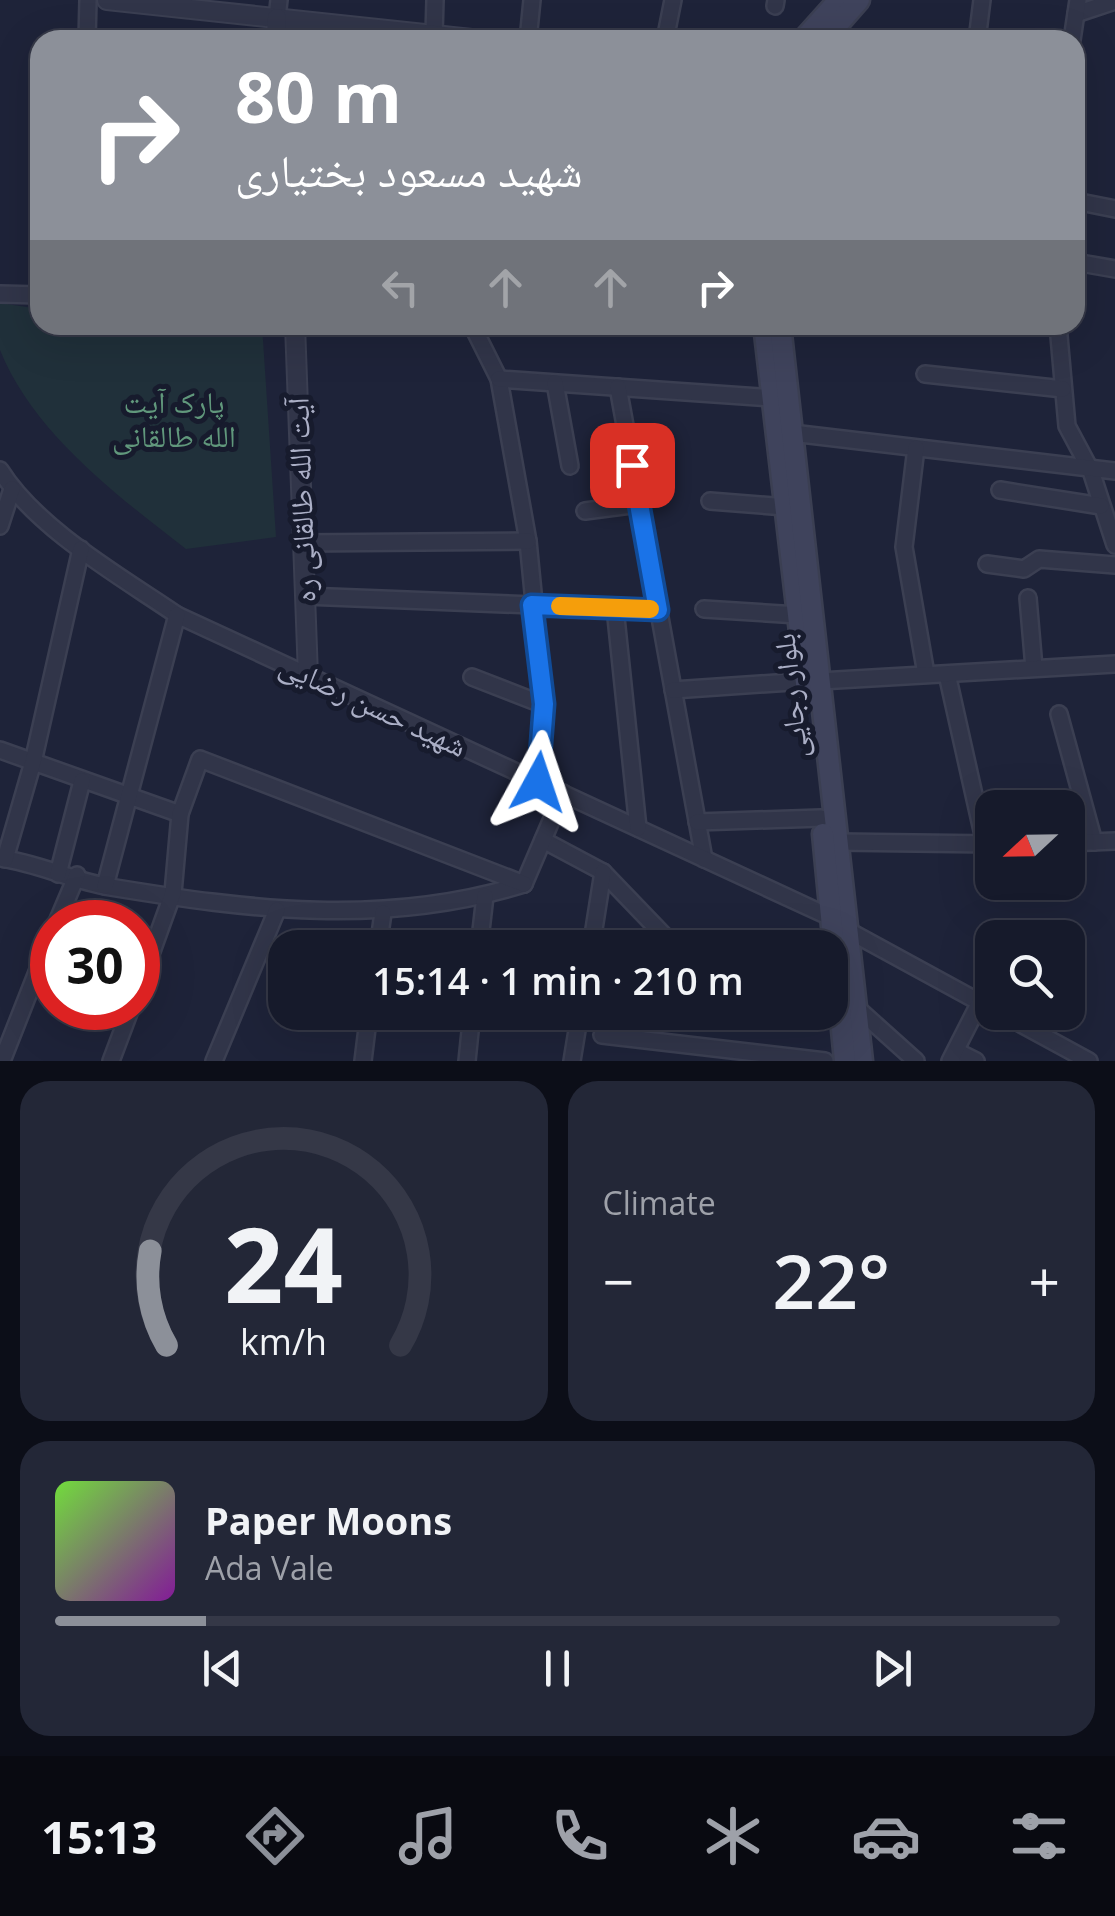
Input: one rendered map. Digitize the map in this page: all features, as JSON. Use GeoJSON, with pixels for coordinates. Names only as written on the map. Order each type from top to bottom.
{"type":"FeatureCollection","features":[{"type":"Feature","properties":{"kind":"main road"},"geometry":{"type":"LineString","coordinates":[[812,30],[839,0]]}},
{"type":"Feature","properties":{"kind":"main road"},"geometry":{"type":"LineString","coordinates":[[833,30],[859,0]]}},
{"type":"Feature","properties":{"kind":"main road","name":"بلوار رجایی"},"geometry":{"type":"LineString","coordinates":[[765,335],[798,615],[813,681],[838,842],[840,930]]}},
{"type":"Feature","properties":{"kind":"main road","name":"بلوار رجایی"},"geometry":{"type":"LineString","coordinates":[[781,335],[813,681],[821,818],[858,1008],[862,1061]]}},
{"type":"Feature","properties":{"kind":"main road","name":"بلوار رجایی"},"geometry":{"type":"LineString","coordinates":[[841,1030],[845,1061]]}},
{"type":"Feature","properties":{"kind":"street"},"geometry":{"type":"LineString","coordinates":[[87,30],[88,0]]}},
{"type":"Feature","properties":{"kind":"street"},"geometry":{"type":"LineString","coordinates":[[107,0],[278,9],[404,30]]}},
{"type":"Feature","properties":{"kind":"street"},"geometry":{"type":"LineString","coordinates":[[434,30],[435,0]]}},
{"type":"Feature","properties":{"kind":"street"},"geometry":{"type":"LineString","coordinates":[[529,30],[532,0]]}},
{"type":"Feature","properties":{"kind":"street"},"geometry":{"type":"LineString","coordinates":[[667,30],[673,0]]}},
{"type":"Feature","properties":{"kind":"street"},"geometry":{"type":"LineString","coordinates":[[978,30],[982,0]]}},
{"type":"Feature","properties":{"kind":"street"},"geometry":{"type":"LineString","coordinates":[[1077,7],[1115,1]]}},
{"type":"Feature","properties":{"kind":"street"},"geometry":{"type":"LineString","coordinates":[[1085,203],[1115,209]]}},
{"type":"Feature","properties":{"kind":"street"},"geometry":{"type":"LineString","coordinates":[[1085,264],[1115,268]]}},
{"type":"Feature","properties":{"kind":"street"},"geometry":{"type":"LineString","coordinates":[[0,294],[30,295]]}},
{"type":"Feature","properties":{"kind":"street","name":"آیت الله طالقانی ره"},"geometry":{"type":"LineString","coordinates":[[295,335],[308,676]]}},
{"type":"Feature","properties":{"kind":"street"},"geometry":{"type":"LineString","coordinates":[[477,335],[498,378],[528,541],[544,704],[538,782]]}},
{"type":"Feature","properties":{"kind":"street"},"geometry":{"type":"LineString","coordinates":[[1059,335],[1068,426],[1092,471],[1115,544]]}},
{"type":"Feature","properties":{"kind":"street"},"geometry":{"type":"LineString","coordinates":[[924,374],[1063,389]]}},
{"type":"Feature","properties":{"kind":"street"},"geometry":{"type":"LineString","coordinates":[[498,378],[773,398]]}},
{"type":"Feature","properties":{"kind":"street"},"geometry":{"type":"LineString","coordinates":[[555,382],[570,466]]}},
{"type":"Feature","properties":{"kind":"street"},"geometry":{"type":"LineString","coordinates":[[618,387],[704,858]]}},
{"type":"Feature","properties":{"kind":"street"},"geometry":{"type":"LineString","coordinates":[[792,432],[1115,471]]}},
{"type":"Feature","properties":{"kind":"street"},"geometry":{"type":"LineString","coordinates":[[916,448],[904,546],[926,674]]}},
{"type":"Feature","properties":{"kind":"street","name":"شهید حسن رضایی"},"geometry":{"type":"LineString","coordinates":[[0,470],[6,492],[177,615],[704,858],[841,925],[975,1000]]}},
{"type":"Feature","properties":{"kind":"street"},"geometry":{"type":"LineString","coordinates":[[1000,490],[1100,506]]}},
{"type":"Feature","properties":{"kind":"street"},"geometry":{"type":"LineString","coordinates":[[0,526],[6,492]]}},
{"type":"Feature","properties":{"kind":"street"},"geometry":{"type":"LineString","coordinates":[[710,501],[786,507]]}},
{"type":"Feature","properties":{"kind":"street"},"geometry":{"type":"LineString","coordinates":[[584,511],[639,504]]}},
{"type":"Feature","properties":{"kind":"street"},"geometry":{"type":"LineString","coordinates":[[304,543],[528,541]]}},
{"type":"Feature","properties":{"kind":"street"},"geometry":{"type":"LineString","coordinates":[[82,549],[33,762],[3,858],[58,874],[78,875],[105,886],[277,910],[383,912],[485,896],[524,884],[563,793]]}},
{"type":"Feature","properties":{"kind":"street"},"geometry":{"type":"LineString","coordinates":[[987,564],[1024,568],[1038,559],[1115,565]]}},
{"type":"Feature","properties":{"kind":"street"},"geometry":{"type":"LineString","coordinates":[[306,596],[658,610]]}},
{"type":"Feature","properties":{"kind":"street"},"geometry":{"type":"LineString","coordinates":[[1028,598],[1034,668]]}},
{"type":"Feature","properties":{"kind":"street"},"geometry":{"type":"LineString","coordinates":[[615,608],[638,828]]}},
{"type":"Feature","properties":{"kind":"street"},"geometry":{"type":"LineString","coordinates":[[704,609],[798,615]]}},
{"type":"Feature","properties":{"kind":"street"},"geometry":{"type":"LineString","coordinates":[[105,886],[177,615]]}},
{"type":"Feature","properties":{"kind":"street"},"geometry":{"type":"LineString","coordinates":[[673,690],[1115,664]]}},
{"type":"Feature","properties":{"kind":"street"},"geometry":{"type":"LineString","coordinates":[[948,674],[976,790]]}},
{"type":"Feature","properties":{"kind":"street"},"geometry":{"type":"LineString","coordinates":[[472,677],[544,704]]}},
{"type":"Feature","properties":{"kind":"street"},"geometry":{"type":"LineString","coordinates":[[1059,714],[1094,842]]}},
{"type":"Feature","properties":{"kind":"street"},"geometry":{"type":"LineString","coordinates":[[0,750],[180,814]]}},
{"type":"Feature","properties":{"kind":"street"},"geometry":{"type":"LineString","coordinates":[[160,930],[173,894],[180,814],[200,759],[524,884]]}},
{"type":"Feature","properties":{"kind":"street"},"geometry":{"type":"LineString","coordinates":[[58,874],[82,781]]}},
{"type":"Feature","properties":{"kind":"street"},"geometry":{"type":"LineString","coordinates":[[697,822],[821,818]]}},
{"type":"Feature","properties":{"kind":"street"},"geometry":{"type":"LineString","coordinates":[[543,840],[603,872],[654,930]]}},
{"type":"Feature","properties":{"kind":"street"},"geometry":{"type":"LineString","coordinates":[[838,842],[975,844]]}},
{"type":"Feature","properties":{"kind":"street"},"geometry":{"type":"LineString","coordinates":[[1085,842],[1115,842]]}},
{"type":"Feature","properties":{"kind":"street"},"geometry":{"type":"LineString","coordinates":[[594,930],[603,872]]}},
{"type":"Feature","properties":{"kind":"street"},"geometry":{"type":"LineString","coordinates":[[67,900],[78,875]]}},
{"type":"Feature","properties":{"kind":"street"},"geometry":{"type":"LineString","coordinates":[[481,930],[485,896]]}},
{"type":"Feature","properties":{"kind":"street"},"geometry":{"type":"LineString","coordinates":[[214,1061],[277,910]]}},
{"type":"Feature","properties":{"kind":"street"},"geometry":{"type":"LineString","coordinates":[[380,930],[383,912]]}},
{"type":"Feature","properties":{"kind":"street"},"geometry":{"type":"LineString","coordinates":[[2,1061],[30,990]]}},
{"type":"Feature","properties":{"kind":"street"},"geometry":{"type":"LineString","coordinates":[[858,1008],[916,1061]]}},
{"type":"Feature","properties":{"kind":"street"},"geometry":{"type":"LineString","coordinates":[[975,1023],[953,1056],[976,1061]]}},
{"type":"Feature","properties":{"kind":"street"},"geometry":{"type":"LineString","coordinates":[[111,1061],[123,1030]]}},
{"type":"Feature","properties":{"kind":"street"},"geometry":{"type":"LineString","coordinates":[[363,1061],[367,1030]]}},
{"type":"Feature","properties":{"kind":"street"},"geometry":{"type":"LineString","coordinates":[[467,1061],[470,1030]]}},
{"type":"Feature","properties":{"kind":"street"},"geometry":{"type":"LineString","coordinates":[[572,1061],[577,1030]]}},
{"type":"Feature","properties":{"kind":"street"},"geometry":{"type":"LineString","coordinates":[[1032,1030],[1089,1061]]}},
{"type":"Feature","properties":{"kind":"street"},"geometry":{"type":"LineString","coordinates":[[602,1035],[826,1061]]}},
{"type":"Feature","properties":{"kind":"green space","name":"پارک آیت الله طالقانی"},"geometry":{"type":"Polygon","coordinates":[[[0,303],[30,308],[30,335],[263,335],[276,537],[186,549],[79,460],[33,408],[0,350],[0,303]]]}},
{"type":"Feature","properties":{"kind":"slow traffic"},"geometry":{"type":"LineString","coordinates":[[560,606],[650,609]]}},
{"type":"Feature","properties":{"kind":"route"},"geometry":{"type":"LineString","coordinates":[[538,782],[544,704],[532,605],[658,610],[632,465]]}}]}
